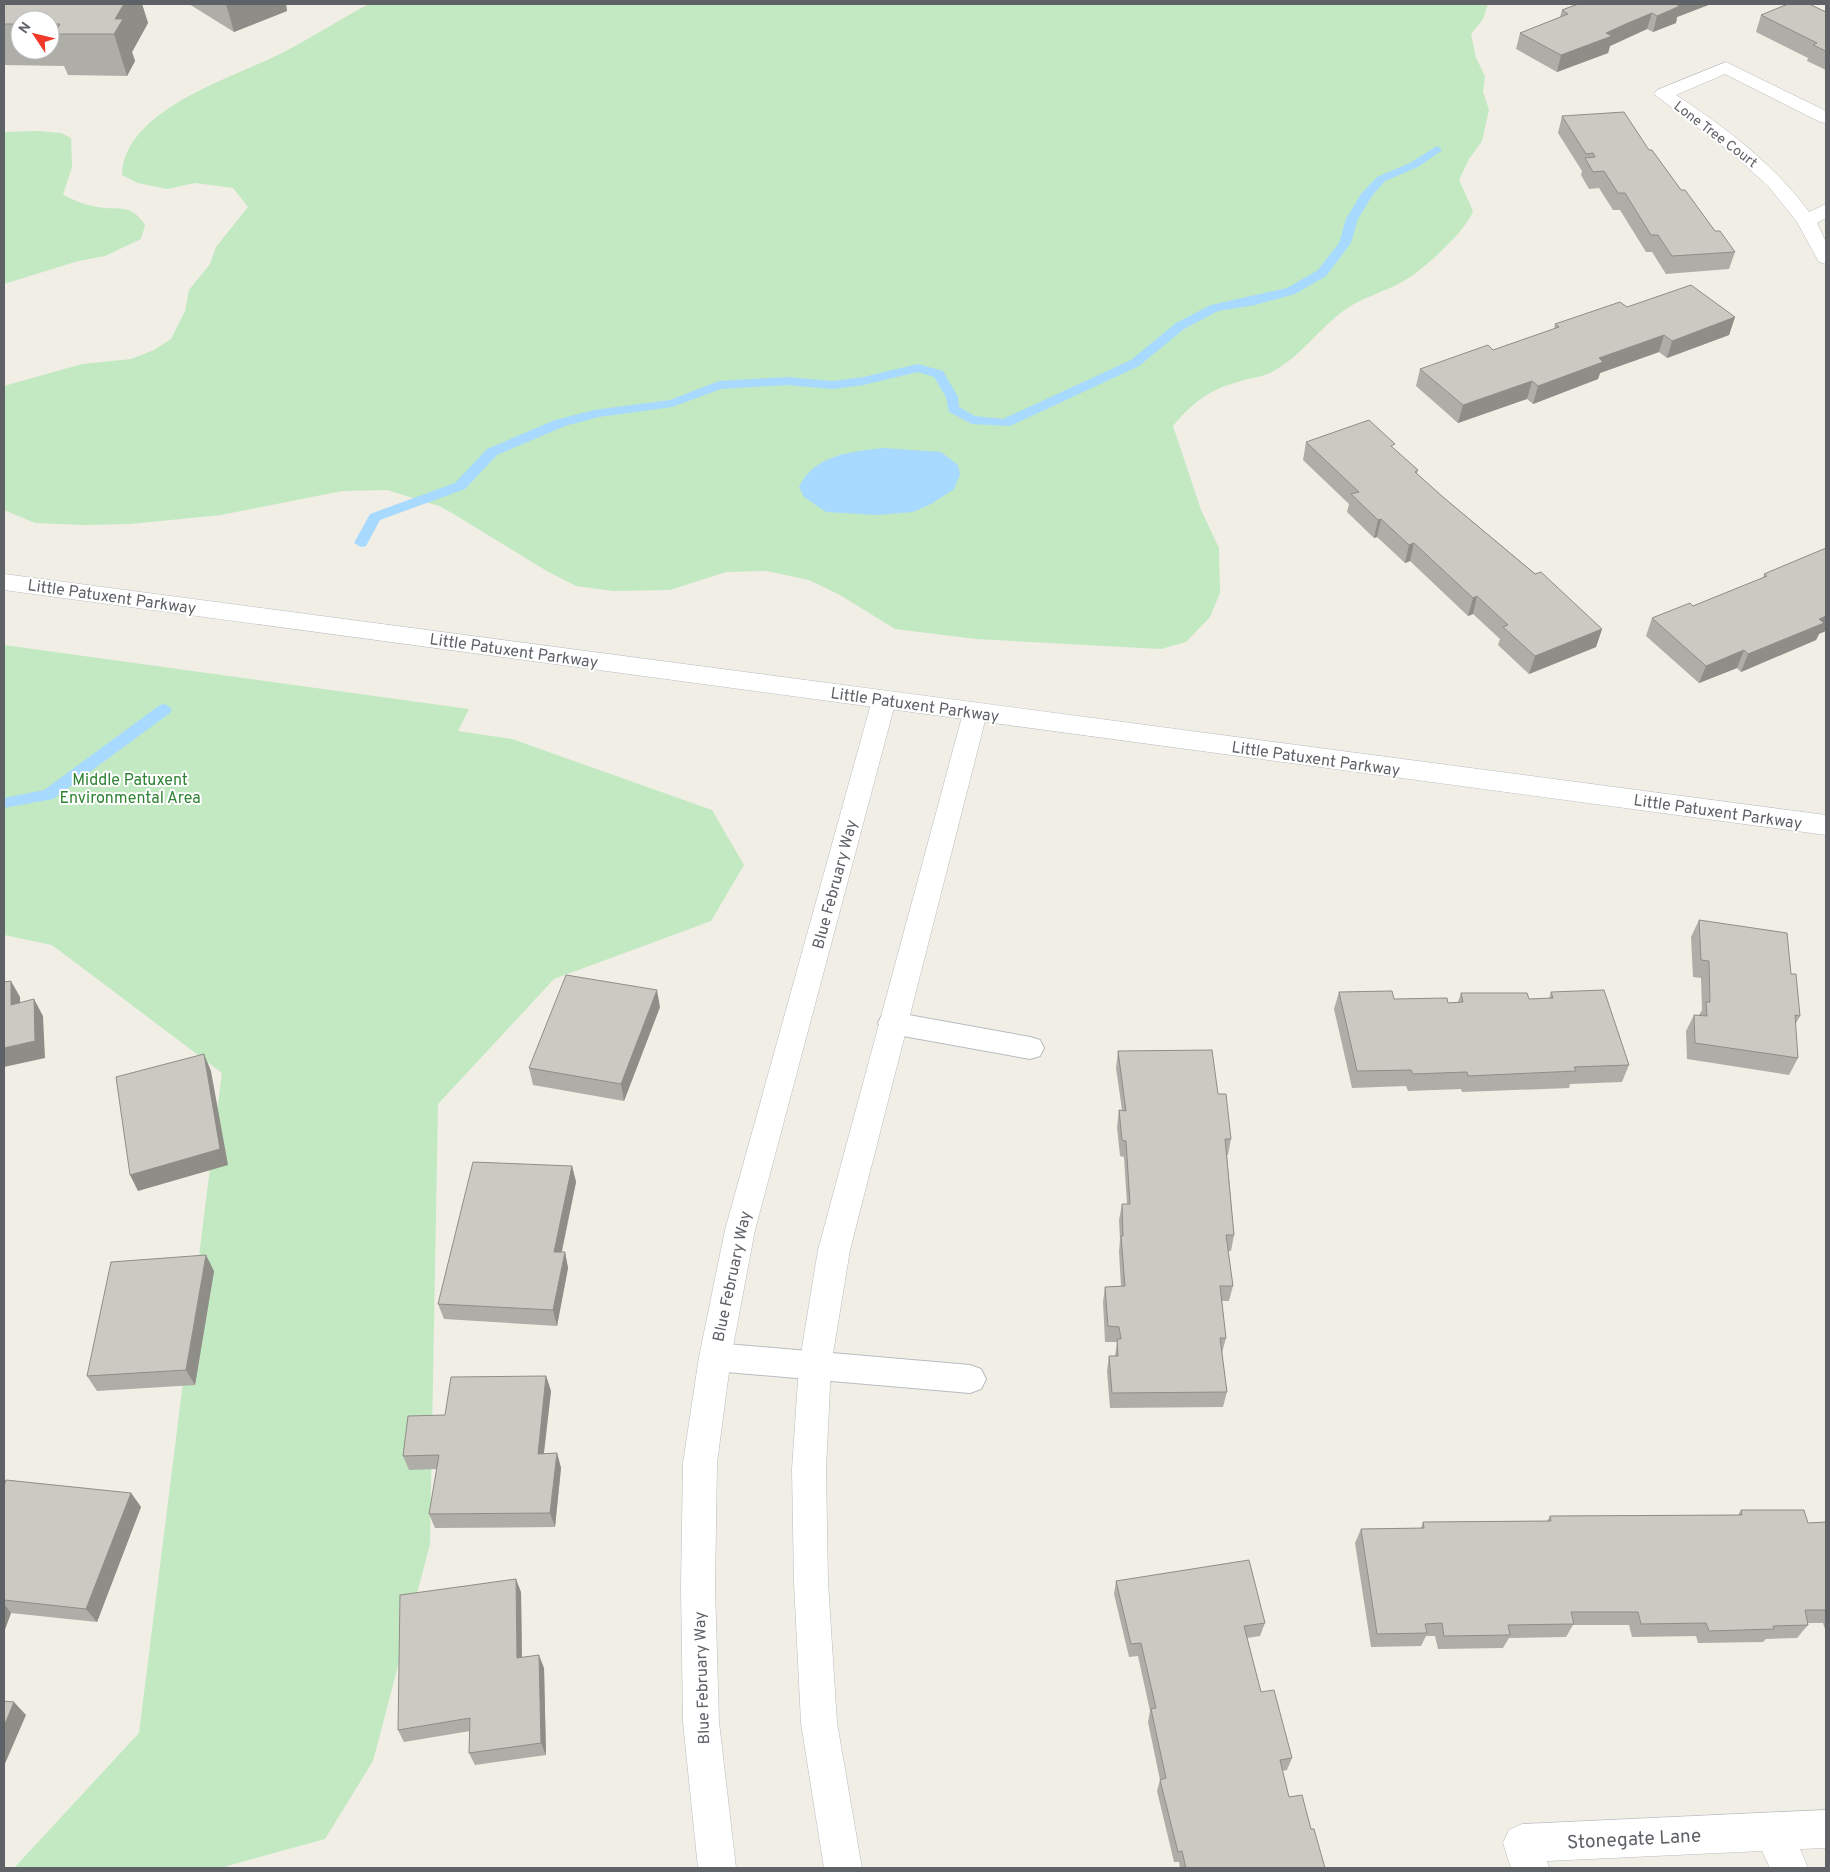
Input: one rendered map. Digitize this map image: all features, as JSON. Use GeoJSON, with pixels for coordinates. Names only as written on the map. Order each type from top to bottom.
{"type":"FeatureCollection","features":[{"type":"Feature","properties":{"kind":"street","name":"Lone Tree Court"},"geometry":{"type":"LineString","coordinates":[[1826,118],[1726,67],[1663,94],[1731,141],[1763,170],[1806,221],[1826,258]]}},
{"type":"Feature","properties":{"kind":"street"},"geometry":{"type":"LineString","coordinates":[[1806,221],[1826,210]]}},
{"type":"Feature","properties":{"kind":"street","name":"Little Patuxent Parkway"},"geometry":{"type":"LineString","coordinates":[[4,582],[1826,825]]}},
{"type":"Feature","properties":{"kind":"street","name":"Blue February Way"},"geometry":{"type":"LineString","coordinates":[[717,1868],[701,1722],[698,1587],[700,1463],[715,1357],[740,1230],[884,700]]}},
{"type":"Feature","properties":{"kind":"street"},"geometry":{"type":"LineString","coordinates":[[843,1868],[819,1723],[813,1620],[809,1469],[815,1366],[834,1250],[892,1023],[975,713]]}},
{"type":"Feature","properties":{"kind":"street","name":"Stonegate Lane"},"geometry":{"type":"LineString","coordinates":[[1530,1868],[1522,1843],[1826,1829]]}},
{"type":"Feature","properties":{"kind":"street"},"geometry":{"type":"LineString","coordinates":[[1774,1831],[1789,1868]]}},
{"type":"Feature","properties":{"kind":"lane"},"geometry":{"type":"LineString","coordinates":[[892,1023],[1030,1048]]}},
{"type":"Feature","properties":{"kind":"lane"},"geometry":{"type":"LineString","coordinates":[[715,1357],[970,1379]]}},
{"type":"Feature","properties":{"kind":"green space"},"geometry":{"type":"Polygon","coordinates":[[[369,4],[1488,4],[1483,19],[1471,34],[1476,58],[1485,76],[1483,92],[1489,110],[1482,141],[1469,159],[1459,180],[1473,211],[1462,228],[1444,248],[1407,279],[1346,309],[1301,351],[1281,366],[1267,374],[1230,384],[1211,393],[1195,403],[1173,426],[1201,510],[1219,548],[1220,593],[1210,617],[1186,642],[1161,649],[976,639],[895,629],[840,595],[809,580],[766,571],[726,572],[670,590],[613,591],[576,586],[545,570],[439,506],[387,490],[342,491],[221,515],[130,524],[35,523],[4,510],[4,386],[82,364],[131,359],[154,350],[171,339],[185,311],[189,290],[210,264],[216,247],[248,207],[233,188],[195,183],[167,189],[138,183],[122,175],[127,152],[141,132],[161,114],[184,99],[210,85],[282,53],[369,4]]]}},
{"type":"Feature","properties":{"kind":"green space"},"geometry":{"type":"Polygon","coordinates":[[[38,131],[61,133],[71,138],[72,167],[63,195],[93,206],[129,210],[140,218],[145,225],[141,239],[105,256],[78,261],[4,284],[4,132],[38,131]]]}},
{"type":"Feature","properties":{"kind":"green space","name":"Middle Patuxent Environmental Area"},"geometry":{"type":"Polygon","coordinates":[[[4,645],[469,709],[458,731],[512,739],[712,810],[744,865],[711,921],[554,979],[438,1104],[430,1544],[373,1761],[325,1839],[220,1868],[14,1868],[139,1733],[222,1073],[52,945],[4,935],[4,645]]]}},
{"type":"Feature","properties":{"kind":"water"},"geometry":{"type":"Polygon","coordinates":[[[883,448],[941,452],[958,465],[960,475],[954,489],[931,504],[913,512],[877,515],[826,512],[804,497],[799,487],[806,476],[824,461],[847,453],[883,448]]]}},
{"type":"Feature","properties":{"kind":"building"},"geometry":{"type":"Polygon","coordinates":[[[4,4],[124,4],[115,19],[123,19],[114,34],[60,34],[60,10],[10,10],[10,24],[4,24],[4,4]]]}},
{"type":"Feature","properties":{"kind":"building"},"geometry":{"type":"Polygon","coordinates":[[[1578,4],[1675,4],[1680,6],[1657,16],[1652,13],[1606,33],[1612,36],[1561,55],[1520,33],[1568,14],[1562,10],[1578,4]]]}},
{"type":"Feature","properties":{"kind":"building"},"geometry":{"type":"Polygon","coordinates":[[[1788,4],[1809,4],[1826,12],[1826,51],[1813,45],[1817,43],[1761,15],[1788,4]]]}},
{"type":"Feature","properties":{"kind":"building"},"geometry":{"type":"Polygon","coordinates":[[[1624,112],[1649,150],[1652,150],[1681,190],[1685,190],[1715,231],[1720,231],[1735,252],[1672,256],[1658,235],[1651,235],[1625,193],[1618,193],[1604,171],[1593,172],[1585,158],[1595,157],[1593,153],[1586,154],[1562,116],[1624,112]]]}},
{"type":"Feature","properties":{"kind":"building"},"geometry":{"type":"Polygon","coordinates":[[[1691,285],[1735,317],[1672,341],[1664,335],[1599,358],[1603,362],[1538,386],[1532,381],[1463,405],[1420,369],[1488,345],[1493,350],[1559,327],[1555,324],[1620,302],[1627,307],[1691,285]]]}},
{"type":"Feature","properties":{"kind":"building"},"geometry":{"type":"Polygon","coordinates":[[[1369,420],[1395,444],[1391,446],[1418,470],[1415,472],[1535,574],[1541,572],[1602,629],[1535,656],[1503,627],[1508,625],[1477,596],[1473,598],[1414,543],[1409,545],[1381,519],[1378,520],[1351,494],[1359,492],[1306,442],[1369,420]]]}},
{"type":"Feature","properties":{"kind":"building"},"geometry":{"type":"Polygon","coordinates":[[[1826,548],[1826,616],[1819,619],[1824,623],[1748,654],[1744,650],[1706,666],[1652,618],[1690,603],[1693,606],[1767,576],[1764,574],[1826,548]]]}},
{"type":"Feature","properties":{"kind":"building"},"geometry":{"type":"Polygon","coordinates":[[[1699,920],[1787,933],[1791,974],[1796,974],[1800,1016],[1795,1015],[1798,1058],[1695,1043],[1694,1015],[1707,1016],[1706,1002],[1710,1002],[1709,961],[1701,960],[1699,920]]]}},
{"type":"Feature","properties":{"kind":"building"},"geometry":{"type":"Polygon","coordinates":[[[566,975],[657,990],[621,1084],[529,1068],[566,975]]]}},
{"type":"Feature","properties":{"kind":"building"},"geometry":{"type":"Polygon","coordinates":[[[11,981],[11,1005],[34,999],[35,1041],[4,1048],[4,982],[11,981]]]}},
{"type":"Feature","properties":{"kind":"building"},"geometry":{"type":"Polygon","coordinates":[[[1604,990],[1629,1065],[1574,1067],[1576,1071],[1468,1076],[1467,1072],[1413,1074],[1411,1070],[1357,1071],[1339,992],[1392,991],[1394,999],[1447,998],[1448,1003],[1463,1002],[1461,993],[1527,993],[1529,999],[1553,998],[1551,992],[1604,990]]]}},
{"type":"Feature","properties":{"kind":"building"},"geometry":{"type":"Polygon","coordinates":[[[1212,1050],[1218,1094],[1226,1094],[1231,1139],[1225,1139],[1234,1235],[1226,1235],[1233,1286],[1220,1286],[1226,1338],[1220,1338],[1227,1392],[1112,1393],[1109,1356],[1118,1356],[1117,1339],[1121,1339],[1119,1327],[1108,1326],[1105,1287],[1125,1286],[1121,1236],[1123,1236],[1122,1204],[1130,1204],[1126,1141],[1122,1140],[1119,1110],[1126,1111],[1118,1051],[1212,1050]]]}},
{"type":"Feature","properties":{"kind":"building"},"geometry":{"type":"Polygon","coordinates":[[[204,1054],[220,1149],[130,1175],[116,1077],[204,1054]]]}},
{"type":"Feature","properties":{"kind":"building"},"geometry":{"type":"Polygon","coordinates":[[[473,1162],[572,1166],[554,1252],[565,1252],[553,1310],[438,1304],[473,1162]]]}},
{"type":"Feature","properties":{"kind":"building"},"geometry":{"type":"Polygon","coordinates":[[[206,1255],[186,1370],[87,1376],[111,1262],[206,1255]]]}},
{"type":"Feature","properties":{"kind":"building"},"geometry":{"type":"Polygon","coordinates":[[[546,1376],[538,1454],[557,1453],[550,1513],[429,1514],[439,1455],[403,1456],[408,1416],[445,1415],[451,1377],[546,1376]]]}},
{"type":"Feature","properties":{"kind":"building"},"geometry":{"type":"Polygon","coordinates":[[[6,1480],[131,1493],[86,1609],[4,1600],[4,1486],[6,1480]]]}},
{"type":"Feature","properties":{"kind":"building"},"geometry":{"type":"Polygon","coordinates":[[[1741,1510],[1804,1510],[1808,1523],[1826,1522],[1826,1610],[1805,1610],[1808,1625],[1773,1626],[1774,1629],[1709,1631],[1706,1623],[1641,1624],[1638,1612],[1571,1612],[1574,1624],[1508,1625],[1510,1635],[1444,1636],[1442,1623],[1425,1624],[1427,1633],[1377,1634],[1361,1529],[1424,1528],[1423,1522],[1551,1521],[1550,1516],[1742,1515],[1741,1510]]]}},
{"type":"Feature","properties":{"kind":"building"},"geometry":{"type":"Polygon","coordinates":[[[1249,1560],[1265,1623],[1244,1626],[1261,1692],[1274,1690],[1292,1758],[1280,1760],[1289,1797],[1302,1795],[1311,1829],[1314,1829],[1325,1868],[1186,1868],[1182,1851],[1178,1852],[1160,1780],[1166,1778],[1151,1709],[1156,1708],[1141,1643],[1131,1644],[1116,1581],[1249,1560]]]}},
{"type":"Feature","properties":{"kind":"building"},"geometry":{"type":"Polygon","coordinates":[[[516,1579],[517,1658],[539,1655],[541,1743],[469,1753],[470,1718],[398,1730],[400,1595],[516,1579]]]}},
{"type":"Feature","properties":{"kind":"building"},"geometry":{"type":"Polygon","coordinates":[[[4,1701],[14,1702],[4,1726],[4,1701]]]}},
{"type":"Feature","properties":{"kind":"waterway"},"geometry":{"type":"LineString","coordinates":[[361,543],[375,517],[460,486],[492,452],[560,423],[599,413],[672,403],[719,385],[786,381],[833,385],[863,381],[918,368],[939,374],[952,397],[953,409],[972,420],[1005,423],[1135,363],[1180,326],[1215,308],[1255,301],[1291,291],[1322,273],[1345,243],[1352,219],[1367,194],[1381,179],[1414,165],[1437,149]]}},
{"type":"Feature","properties":{"kind":"waterway"},"geometry":{"type":"LineString","coordinates":[[4,803],[48,795],[165,709]]}}]}
